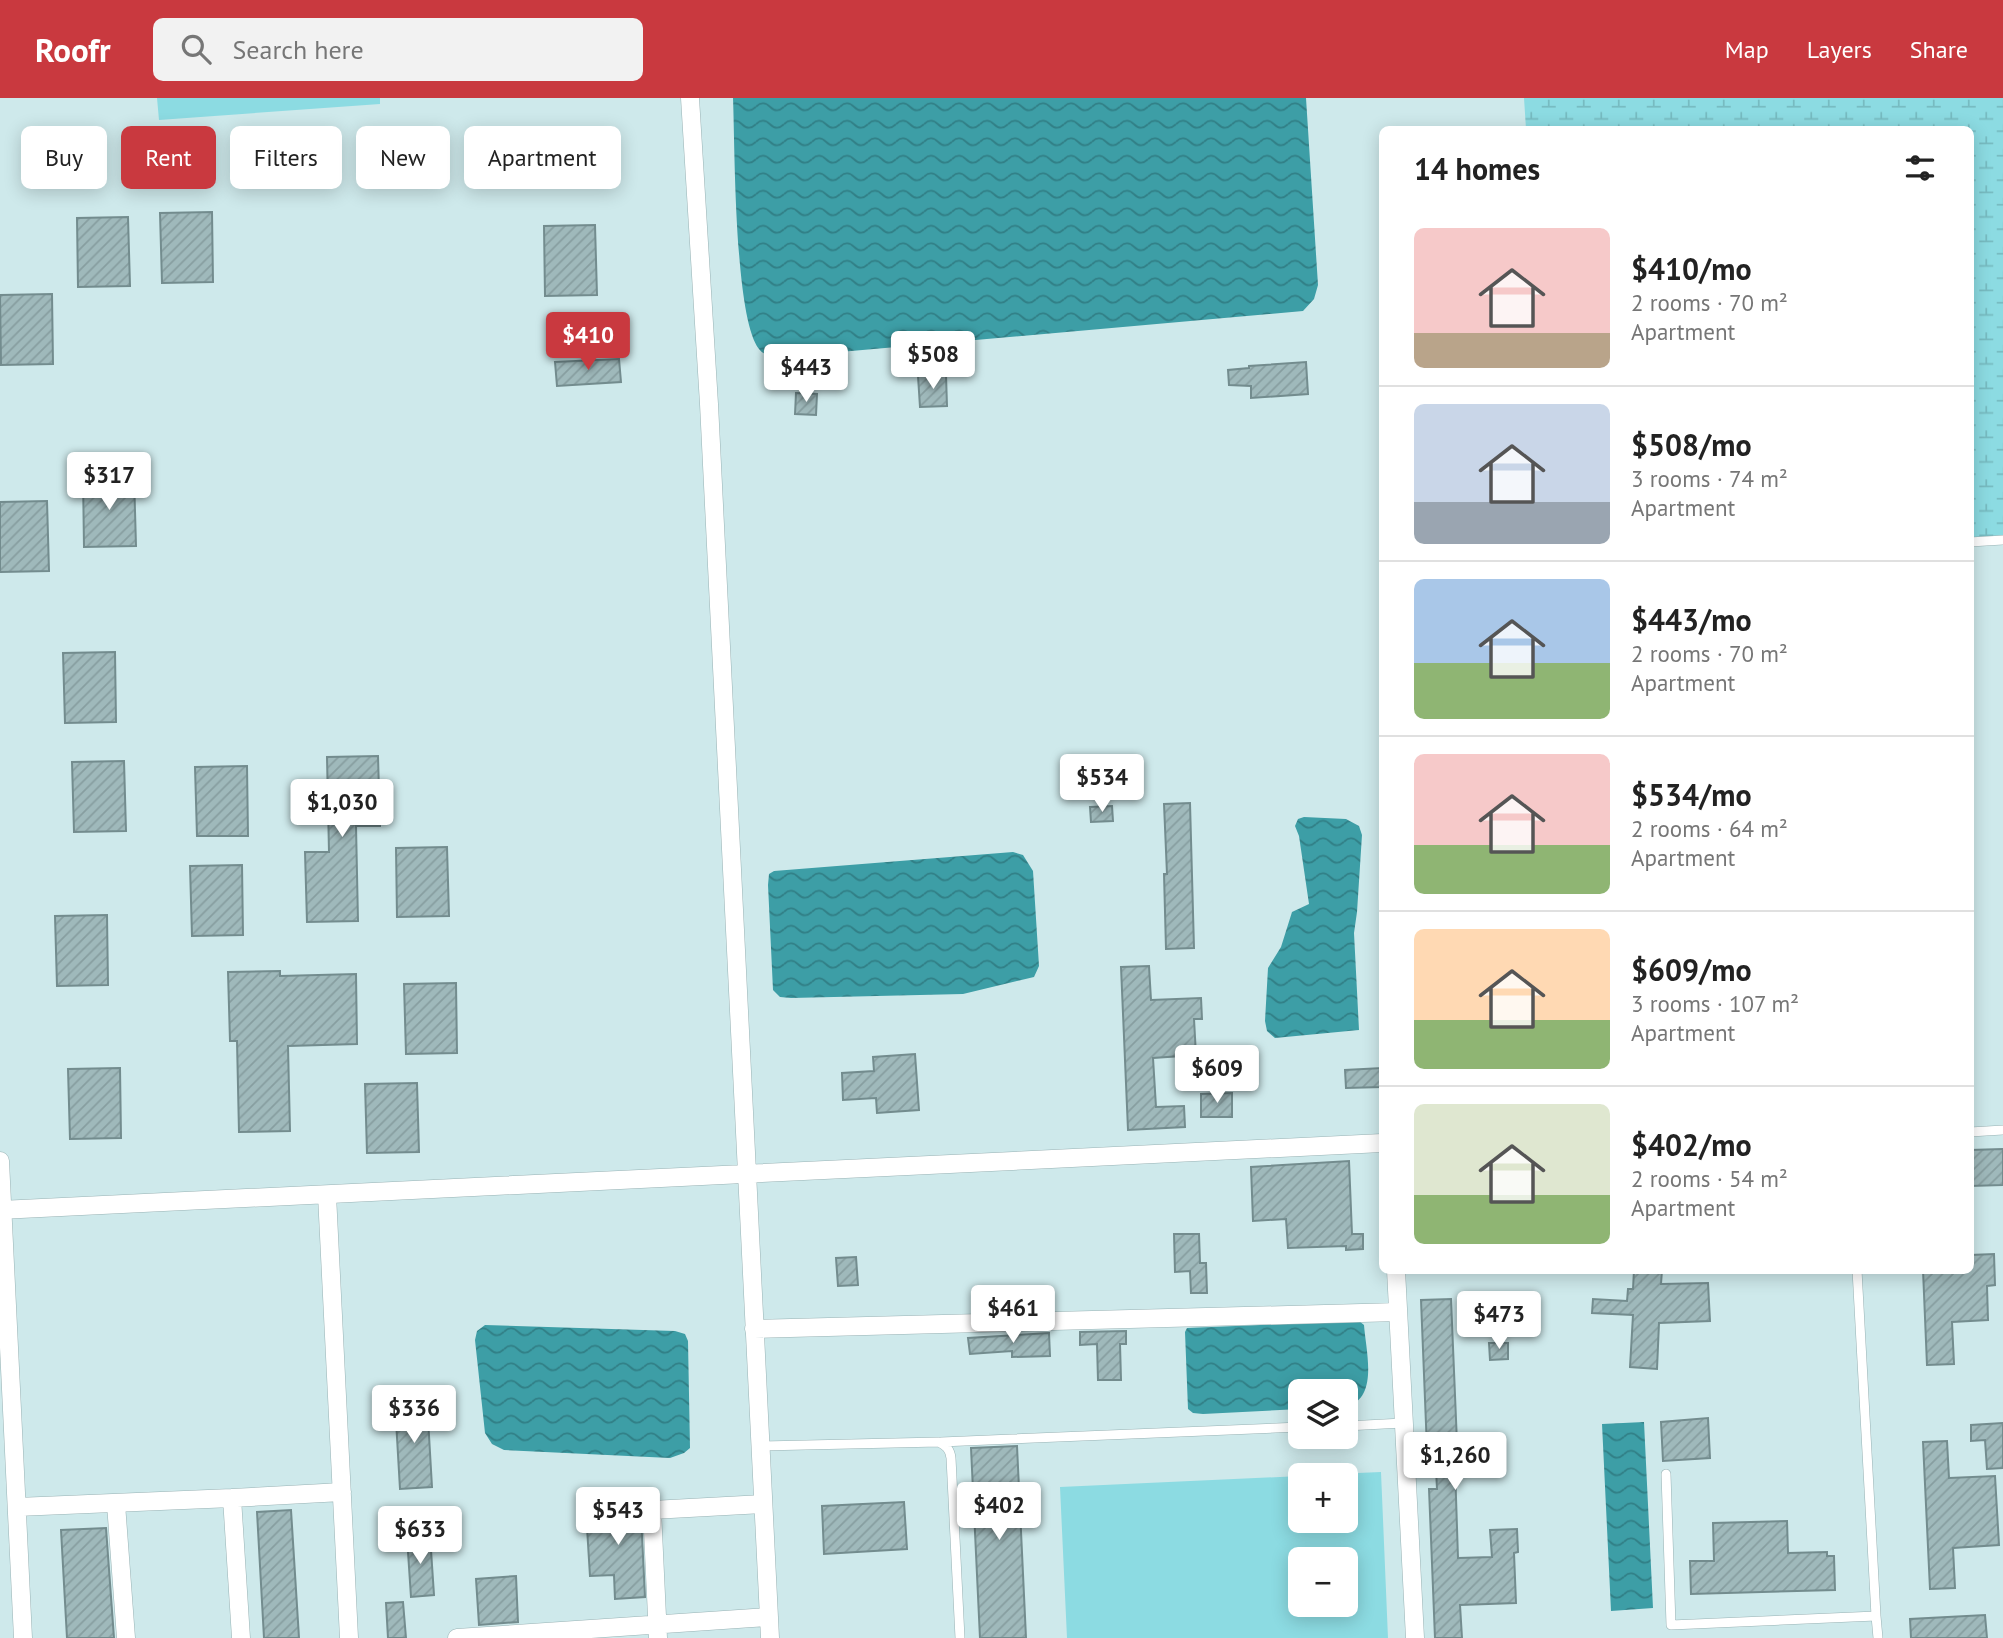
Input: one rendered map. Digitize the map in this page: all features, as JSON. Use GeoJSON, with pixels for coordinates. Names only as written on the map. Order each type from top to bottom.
{"type":"FeatureCollection","features":[{"type":"Feature","properties":{"kind":"street"},"geometry":{"type":"LineString","coordinates":[[690,98],[709,404],[771,1638]]}},
{"type":"Feature","properties":{"kind":"street"},"geometry":{"type":"LineString","coordinates":[[1,1210],[1379,1143]]}},
{"type":"Feature","properties":{"kind":"street"},"geometry":{"type":"LineString","coordinates":[[0,1161],[23,1638]]}},
{"type":"Feature","properties":{"kind":"street"},"geometry":{"type":"LineString","coordinates":[[327,1195],[349,1638]]}},
{"type":"Feature","properties":{"kind":"street"},"geometry":{"type":"LineString","coordinates":[[1396,1274],[1415,1638]]}},
{"type":"Feature","properties":{"kind":"street"},"geometry":{"type":"LineString","coordinates":[[754,1329],[1398,1312]]}},
{"type":"Feature","properties":{"kind":"street"},"geometry":{"type":"LineString","coordinates":[[17,1507],[342,1492]]}},
{"type":"Feature","properties":{"kind":"street"},"geometry":{"type":"LineString","coordinates":[[232,1498],[241,1638]]}},
{"type":"Feature","properties":{"kind":"street"},"geometry":{"type":"LineString","coordinates":[[116,1504],[126,1638]]}},
{"type":"Feature","properties":{"kind":"street"},"geometry":{"type":"LineString","coordinates":[[658,1631],[652,1510],[763,1504]]}},
{"type":"Feature","properties":{"kind":"street"},"geometry":{"type":"LineString","coordinates":[[457,1638],[658,1631],[769,1617]]}},
{"type":"Feature","properties":{"kind":"lane"},"geometry":{"type":"LineString","coordinates":[[1974,542],[2003,540]]}},
{"type":"Feature","properties":{"kind":"lane"},"geometry":{"type":"LineString","coordinates":[[1974,1132],[2003,1130]]}},
{"type":"Feature","properties":{"kind":"lane"},"geometry":{"type":"LineString","coordinates":[[1857,1274],[1878,1638]]}},
{"type":"Feature","properties":{"kind":"lane"},"geometry":{"type":"LineString","coordinates":[[1358,1425],[1403,1423]]}},
{"type":"Feature","properties":{"kind":"lane"},"geometry":{"type":"LineString","coordinates":[[761,1447],[1288,1427]]}},
{"type":"Feature","properties":{"kind":"lane"},"geometry":{"type":"LineString","coordinates":[[939,1442],[950,1450],[951,1458],[960,1638]]}},
{"type":"Feature","properties":{"kind":"lane"},"geometry":{"type":"LineString","coordinates":[[1667,1474],[1671,1625],[1876,1616]]}},
{"type":"Feature","properties":{"kind":"green space"},"geometry":{"type":"Polygon","coordinates":[[[157,98],[380,98],[380,104],[159,120],[157,98]]]}},
{"type":"Feature","properties":{"kind":"green space"},"geometry":{"type":"Polygon","coordinates":[[[1524,98],[2003,98],[2003,542],[1974,544],[1974,126],[1526,126],[1524,98]]]}},
{"type":"Feature","properties":{"kind":"green space"},"geometry":{"type":"Polygon","coordinates":[[[1381,1472],[1388,1638],[1067,1638],[1060,1487],[1288,1477],[1288,1533],[1358,1533],[1358,1473],[1381,1472]]]}},
{"type":"Feature","properties":{"kind":"water"},"geometry":{"type":"Polygon","coordinates":[[[733,98],[1306,98],[1318,285],[1314,299],[1303,311],[772,358],[759,349],[751,331],[745,303],[737,230],[733,98]]]}},
{"type":"Feature","properties":{"kind":"water"},"geometry":{"type":"Polygon","coordinates":[[[1298,819],[1346,819],[1359,826],[1362,835],[1354,933],[1359,1030],[1275,1038],[1267,1031],[1265,1021],[1268,968],[1281,947],[1292,912],[1309,904],[1299,836],[1295,826],[1298,819]]]}},
{"type":"Feature","properties":{"kind":"water"},"geometry":{"type":"Polygon","coordinates":[[[1013,852],[1023,855],[1033,871],[1039,966],[1034,977],[963,994],[791,998],[780,997],[773,990],[768,885],[769,874],[774,871],[1013,852]]]}},
{"type":"Feature","properties":{"kind":"water"},"geometry":{"type":"Polygon","coordinates":[[[1359,1321],[1364,1325],[1368,1360],[1367,1384],[1358,1400],[1358,1379],[1288,1379],[1288,1410],[1193,1413],[1188,1409],[1187,1328],[1359,1321]]]}},
{"type":"Feature","properties":{"kind":"water"},"geometry":{"type":"Polygon","coordinates":[[[485,1325],[675,1331],[685,1334],[688,1341],[690,1448],[670,1458],[504,1450],[492,1444],[485,1433],[475,1340],[477,1331],[485,1325]]]}},
{"type":"Feature","properties":{"kind":"water"},"geometry":{"type":"Polygon","coordinates":[[[1644,1422],[1653,1608],[1611,1611],[1602,1424],[1644,1422]]]}},
{"type":"Feature","properties":{"kind":"building"},"geometry":{"type":"Polygon","coordinates":[[[212,212],[213,282],[162,283],[160,213],[212,212]]]}},
{"type":"Feature","properties":{"kind":"building"},"geometry":{"type":"Polygon","coordinates":[[[128,217],[130,286],[78,287],[77,218],[128,217]]]}},
{"type":"Feature","properties":{"kind":"building"},"geometry":{"type":"Polygon","coordinates":[[[595,225],[597,295],[545,296],[544,226],[595,225]]]}},
{"type":"Feature","properties":{"kind":"building"},"geometry":{"type":"Polygon","coordinates":[[[52,294],[53,364],[1,365],[0,295],[52,294]]]}},
{"type":"Feature","properties":{"kind":"building"},"geometry":{"type":"Polygon","coordinates":[[[619,359],[621,382],[557,386],[555,362],[619,359]]]}},
{"type":"Feature","properties":{"kind":"building"},"geometry":{"type":"Polygon","coordinates":[[[1306,362],[1308,394],[1251,398],[1251,386],[1229,385],[1228,370],[1306,362]]]}},
{"type":"Feature","properties":{"kind":"building"},"geometry":{"type":"Polygon","coordinates":[[[946,375],[947,406],[920,407],[918,376],[946,375]]]}},
{"type":"Feature","properties":{"kind":"building"},"geometry":{"type":"Polygon","coordinates":[[[796,393],[817,394],[816,415],[795,414],[796,393]]]}},
{"type":"Feature","properties":{"kind":"building"},"geometry":{"type":"Polygon","coordinates":[[[134,476],[136,546],[84,547],[83,477],[134,476]]]}},
{"type":"Feature","properties":{"kind":"building"},"geometry":{"type":"Polygon","coordinates":[[[47,501],[49,571],[0,572],[0,502],[47,501]]]}},
{"type":"Feature","properties":{"kind":"building"},"geometry":{"type":"Polygon","coordinates":[[[115,652],[116,722],[65,723],[63,653],[115,652]]]}},
{"type":"Feature","properties":{"kind":"building"},"geometry":{"type":"Polygon","coordinates":[[[378,756],[380,826],[356,826],[358,921],[307,922],[305,852],[329,852],[327,757],[378,756]]]}},
{"type":"Feature","properties":{"kind":"building"},"geometry":{"type":"Polygon","coordinates":[[[124,761],[126,831],[74,832],[72,762],[124,761]]]}},
{"type":"Feature","properties":{"kind":"building"},"geometry":{"type":"Polygon","coordinates":[[[247,766],[248,836],[197,836],[195,767],[247,766]]]}},
{"type":"Feature","properties":{"kind":"building"},"geometry":{"type":"Polygon","coordinates":[[[1190,803],[1194,948],[1166,949],[1164,804],[1190,803]]]}},
{"type":"Feature","properties":{"kind":"building"},"geometry":{"type":"Polygon","coordinates":[[[1112,806],[1113,821],[1091,822],[1090,807],[1112,806]]]}},
{"type":"Feature","properties":{"kind":"building"},"geometry":{"type":"Polygon","coordinates":[[[447,847],[449,916],[397,917],[396,848],[447,847]]]}},
{"type":"Feature","properties":{"kind":"building"},"geometry":{"type":"Polygon","coordinates":[[[242,865],[243,935],[192,936],[190,866],[242,865]]]}},
{"type":"Feature","properties":{"kind":"building"},"geometry":{"type":"Polygon","coordinates":[[[107,915],[108,985],[57,986],[55,916],[107,915]]]}},
{"type":"Feature","properties":{"kind":"building"},"geometry":{"type":"Polygon","coordinates":[[[1149,966],[1151,1000],[1201,998],[1202,1019],[1194,1019],[1196,1055],[1153,1058],[1156,1107],[1184,1106],[1185,1127],[1128,1130],[1121,967],[1149,966]]]}},
{"type":"Feature","properties":{"kind":"building"},"geometry":{"type":"Polygon","coordinates":[[[280,971],[280,976],[356,974],[357,1044],[288,1046],[290,1131],[239,1132],[237,1041],[230,1041],[228,972],[280,971]]]}},
{"type":"Feature","properties":{"kind":"building"},"geometry":{"type":"Polygon","coordinates":[[[456,983],[457,1053],[406,1054],[404,984],[456,983]]]}},
{"type":"Feature","properties":{"kind":"building"},"geometry":{"type":"Polygon","coordinates":[[[915,1054],[919,1110],[877,1113],[876,1098],[843,1100],[842,1073],[874,1071],[873,1057],[915,1054]]]}},
{"type":"Feature","properties":{"kind":"building"},"geometry":{"type":"Polygon","coordinates":[[[120,1068],[121,1138],[70,1139],[68,1069],[120,1068]]]}},
{"type":"Feature","properties":{"kind":"building"},"geometry":{"type":"Polygon","coordinates":[[[1379,1068],[1379,1087],[1346,1088],[1345,1070],[1379,1068]]]}},
{"type":"Feature","properties":{"kind":"building"},"geometry":{"type":"Polygon","coordinates":[[[417,1083],[419,1152],[367,1153],[365,1084],[417,1083]]]}},
{"type":"Feature","properties":{"kind":"building"},"geometry":{"type":"Polygon","coordinates":[[[1232,1093],[1232,1117],[1201,1117],[1201,1094],[1232,1093]]]}},
{"type":"Feature","properties":{"kind":"building"},"geometry":{"type":"Polygon","coordinates":[[[2003,1149],[2003,1185],[1974,1186],[1974,1150],[2003,1149]]]}},
{"type":"Feature","properties":{"kind":"building"},"geometry":{"type":"Polygon","coordinates":[[[1349,1161],[1352,1234],[1363,1234],[1363,1249],[1346,1250],[1346,1246],[1288,1248],[1286,1219],[1253,1221],[1251,1167],[1349,1161]]]}},
{"type":"Feature","properties":{"kind":"building"},"geometry":{"type":"Polygon","coordinates":[[[1174,1234],[1199,1234],[1200,1263],[1206,1263],[1207,1293],[1191,1293],[1190,1271],[1175,1272],[1174,1234]]]}},
{"type":"Feature","properties":{"kind":"building"},"geometry":{"type":"Polygon","coordinates":[[[1994,1254],[1995,1285],[1987,1286],[1988,1320],[1952,1322],[1954,1364],[1927,1365],[1923,1274],[1974,1274],[1974,1255],[1994,1254]]]}},
{"type":"Feature","properties":{"kind":"building"},"geometry":{"type":"Polygon","coordinates":[[[856,1257],[858,1285],[838,1286],[836,1258],[856,1257]]]}},
{"type":"Feature","properties":{"kind":"building"},"geometry":{"type":"Polygon","coordinates":[[[1634,1274],[1662,1274],[1661,1284],[1708,1283],[1710,1321],[1659,1323],[1657,1369],[1630,1367],[1633,1315],[1592,1313],[1593,1299],[1627,1301],[1628,1289],[1633,1289],[1634,1274]]]}},
{"type":"Feature","properties":{"kind":"building"},"geometry":{"type":"Polygon","coordinates":[[[1451,1299],[1458,1467],[1455,1467],[1458,1558],[1492,1557],[1490,1530],[1517,1529],[1518,1552],[1514,1553],[1516,1603],[1460,1605],[1462,1638],[1435,1638],[1429,1489],[1437,1489],[1435,1449],[1427,1449],[1421,1300],[1451,1299]]]}},
{"type":"Feature","properties":{"kind":"building"},"geometry":{"type":"Polygon","coordinates":[[[1126,1331],[1126,1344],[1120,1344],[1121,1380],[1098,1380],[1097,1344],[1080,1345],[1080,1332],[1126,1331]]]}},
{"type":"Feature","properties":{"kind":"building"},"geometry":{"type":"Polygon","coordinates":[[[1049,1333],[1050,1356],[1012,1357],[1012,1351],[970,1354],[968,1338],[1049,1333]]]}},
{"type":"Feature","properties":{"kind":"building"},"geometry":{"type":"Polygon","coordinates":[[[1489,1343],[1508,1343],[1508,1359],[1490,1360],[1489,1343]]]}},
{"type":"Feature","properties":{"kind":"building"},"geometry":{"type":"Polygon","coordinates":[[[427,1401],[432,1487],[400,1489],[395,1403],[427,1401]]]}},
{"type":"Feature","properties":{"kind":"building"},"geometry":{"type":"Polygon","coordinates":[[[1708,1418],[1710,1458],[1663,1461],[1661,1422],[1708,1418]]]}},
{"type":"Feature","properties":{"kind":"building"},"geometry":{"type":"Polygon","coordinates":[[[2003,1423],[2003,1468],[1987,1469],[1985,1440],[1971,1441],[1971,1425],[2003,1423]]]}},
{"type":"Feature","properties":{"kind":"building"},"geometry":{"type":"Polygon","coordinates":[[[1947,1441],[1949,1478],[1995,1476],[1999,1545],[1953,1548],[1955,1588],[1930,1589],[1923,1442],[1947,1441]]]}},
{"type":"Feature","properties":{"kind":"building"},"geometry":{"type":"Polygon","coordinates":[[[1017,1446],[1026,1638],[980,1638],[971,1448],[1017,1446]]]}},
{"type":"Feature","properties":{"kind":"building"},"geometry":{"type":"Polygon","coordinates":[[[640,1495],[645,1597],[615,1599],[614,1575],[590,1576],[586,1511],[621,1509],[621,1496],[640,1495]]]}},
{"type":"Feature","properties":{"kind":"building"},"geometry":{"type":"Polygon","coordinates":[[[904,1502],[907,1549],[824,1554],[822,1506],[904,1502]]]}},
{"type":"Feature","properties":{"kind":"building"},"geometry":{"type":"Polygon","coordinates":[[[291,1510],[299,1638],[264,1638],[257,1512],[291,1510]]]}},
{"type":"Feature","properties":{"kind":"building"},"geometry":{"type":"Polygon","coordinates":[[[1787,1521],[1788,1553],[1827,1552],[1827,1556],[1834,1556],[1835,1590],[1691,1594],[1690,1561],[1714,1561],[1713,1523],[1787,1521]]]}},
{"type":"Feature","properties":{"kind":"building"},"geometry":{"type":"Polygon","coordinates":[[[106,1528],[114,1638],[67,1638],[61,1530],[106,1528]]]}},
{"type":"Feature","properties":{"kind":"building"},"geometry":{"type":"Polygon","coordinates":[[[430,1535],[434,1595],[411,1597],[407,1537],[430,1535]]]}},
{"type":"Feature","properties":{"kind":"building"},"geometry":{"type":"Polygon","coordinates":[[[516,1576],[518,1622],[479,1625],[476,1579],[516,1576]]]}},
{"type":"Feature","properties":{"kind":"building"},"geometry":{"type":"Polygon","coordinates":[[[403,1602],[406,1638],[388,1638],[386,1603],[403,1602]]]}},
{"type":"Feature","properties":{"kind":"building"},"geometry":{"type":"Polygon","coordinates":[[[1985,1615],[1987,1638],[1911,1638],[1910,1619],[1985,1615]]]}}]}
